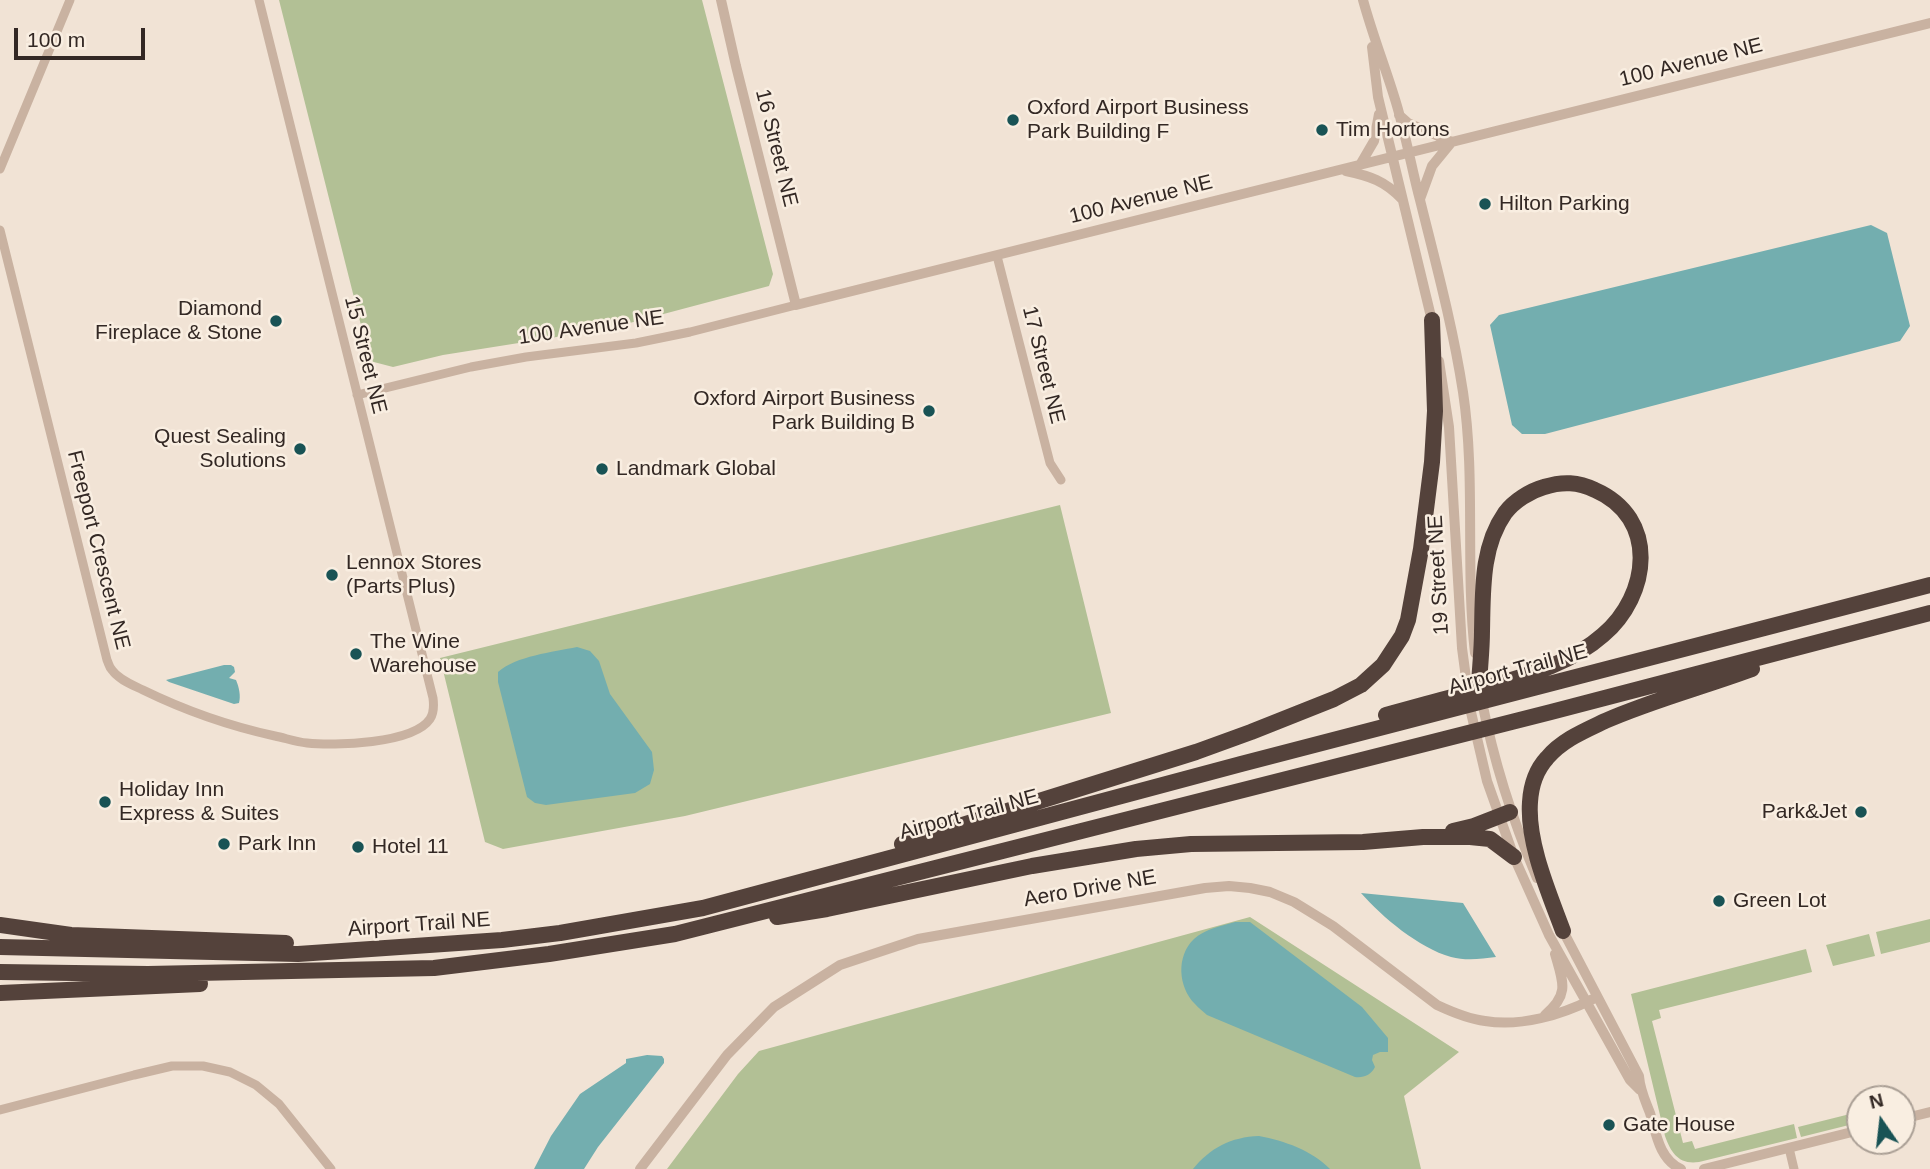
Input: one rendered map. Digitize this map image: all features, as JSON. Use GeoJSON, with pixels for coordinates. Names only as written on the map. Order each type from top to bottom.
{"type":"FeatureCollection","features":[{"type":"Feature","properties":{"kind":"highway"},"geometry":{"type":"LineString","coordinates":[[703,908],[1196,752],[1334,699],[1361,685],[1383,665],[1402,636],[1415,587],[1432,462],[1435,383],[1432,320]]}},
{"type":"Feature","properties":{"kind":"highway"},"geometry":{"type":"LineString","coordinates":[[1241,764],[1325,732],[1528,675],[1566,660],[1587,647],[1605,634],[1618,619],[1629,603],[1640,576],[1640,541],[1628,515],[1617,503],[1602,493],[1569,482],[1539,488],[1518,500],[1506,511],[1491,540],[1486,563],[1478,644],[1479,684]]}},
{"type":"Feature","properties":{"kind":"highway","name":"Airport Trail NE"},"geometry":{"type":"LineString","coordinates":[[0,947],[298,954],[502,940],[703,908],[1241,764],[1927,586]]}},
{"type":"Feature","properties":{"kind":"highway","name":"Airport Trail NE"},"geometry":{"type":"LineString","coordinates":[[0,972],[148,974],[434,968],[549,954],[675,934],[1930,614]]}},
{"type":"Feature","properties":{"kind":"highway"},"geometry":{"type":"LineString","coordinates":[[1556,933],[1530,818],[1530,801],[1538,770],[1559,745],[1619,715],[1657,700],[1725,679],[1843,636]]}},
{"type":"Feature","properties":{"kind":"highway"},"geometry":{"type":"LineString","coordinates":[[1423,837],[1474,826],[1504,814]]}},
{"type":"Feature","properties":{"kind":"highway"},"geometry":{"type":"LineString","coordinates":[[675,934],[827,909],[1032,866],[1136,849],[1191,844],[1363,842],[1471,836],[1490,839],[1514,857]]}},
{"type":"Feature","properties":{"kind":"highway"},"geometry":{"type":"LineString","coordinates":[[0,925],[71,935],[322,945],[502,940]]}},
{"type":"Feature","properties":{"kind":"highway"},"geometry":{"type":"LineString","coordinates":[[0,993],[313,979],[434,968]]}},
{"type":"Feature","properties":{"kind":"street"},"geometry":{"type":"LineString","coordinates":[[0,169],[70,0]]}},
{"type":"Feature","properties":{"kind":"street","name":"15 Street NE"},"geometry":{"type":"LineString","coordinates":[[259,0],[433,698],[431,718]]}},
{"type":"Feature","properties":{"kind":"street","name":"16 Street NE"},"geometry":{"type":"LineString","coordinates":[[721,0],[796,305]]}},
{"type":"Feature","properties":{"kind":"street","name":"19 Street NE"},"geometry":{"type":"LineString","coordinates":[[1363,0],[1399,115],[1447,304],[1467,424],[1471,607],[1478,644]]}},
{"type":"Feature","properties":{"kind":"street","name":"100 Avenue NE"},"geometry":{"type":"LineString","coordinates":[[357,394],[484,364],[636,343],[690,332],[1930,23]]}},
{"type":"Feature","properties":{"kind":"street","name":"19 Street NE"},"geometry":{"type":"LineString","coordinates":[[1370,26],[1381,107],[1432,320],[1445,391],[1462,648],[1470,709],[1488,781],[1541,890],[1556,933]]}},
{"type":"Feature","properties":{"kind":"street"},"geometry":{"type":"LineString","coordinates":[[1360,165],[1374,141],[1381,107]]}},
{"type":"Feature","properties":{"kind":"street"},"geometry":{"type":"LineString","coordinates":[[1399,115],[1408,123],[1452,142],[1432,166],[1420,199]]}},
{"type":"Feature","properties":{"kind":"street"},"geometry":{"type":"LineString","coordinates":[[1343,170],[1391,187],[1404,201]]}},
{"type":"Feature","properties":{"kind":"street","name":"Freeport Crescent NE"},"geometry":{"type":"LineString","coordinates":[[0,230],[107,660],[112,670],[127,682],[178,707],[253,731],[306,743],[380,741],[419,728],[431,718]]}},
{"type":"Feature","properties":{"kind":"street","name":"17 Street NE"},"geometry":{"type":"LineString","coordinates":[[996,256],[1050,463],[1061,480]]}},
{"type":"Feature","properties":{"kind":"street","name":"19 Street NE"},"geometry":{"type":"LineString","coordinates":[[1479,684],[1514,857],[1593,999],[1630,1080],[1640,1090],[1663,1153],[1672,1164],[1681,1169]]}},
{"type":"Feature","properties":{"kind":"street","name":"Aero Drive NE"},"geometry":{"type":"LineString","coordinates":[[640,1169],[727,1055],[774,1007],[840,965],[918,939],[1229,886],[1270,892],[1294,902],[1333,926],[1437,1005],[1454,1013],[1486,1022],[1515,1021],[1568,1010],[1593,999]]}},
{"type":"Feature","properties":{"kind":"street"},"geometry":{"type":"LineString","coordinates":[[1543,1017],[1558,1003],[1563,987],[1556,933]]}},
{"type":"Feature","properties":{"kind":"street"},"geometry":{"type":"LineString","coordinates":[[0,1110],[172,1066],[204,1066],[230,1072],[256,1085],[279,1104],[331,1169]]}},
{"type":"Feature","properties":{"kind":"street"},"geometry":{"type":"LineString","coordinates":[[1704,1169],[1846,1134]]}},
{"type":"Feature","properties":{"kind":"street"},"geometry":{"type":"LineString","coordinates":[[1789,1148],[1794,1169]]}},
{"type":"Feature","properties":{"kind":"green space"},"geometry":{"type":"Polygon","coordinates":[[[279,0],[702,0],[773,274],[769,286],[607,329],[443,355],[393,367],[370,361],[279,0]]]}},
{"type":"Feature","properties":{"kind":"green space"},"geometry":{"type":"Polygon","coordinates":[[[1060,505],[1111,713],[685,816],[503,849],[485,842],[440,658],[1060,505]]]}},
{"type":"Feature","properties":{"kind":"green space"},"geometry":{"type":"Polygon","coordinates":[[[1250,917],[1459,1052],[1404,1096],[1421,1169],[667,1169],[738,1074],[759,1051],[1250,917]]]}},
{"type":"Feature","properties":{"kind":"green space"},"geometry":{"type":"Polygon","coordinates":[[[1930,919],[1930,942],[1881,954],[1876,932],[1930,919]]]}},
{"type":"Feature","properties":{"kind":"green space"},"geometry":{"type":"Polygon","coordinates":[[[1869,934],[1875,956],[1833,966],[1826,945],[1869,934]]]}},
{"type":"Feature","properties":{"kind":"green space"},"geometry":{"type":"Polygon","coordinates":[[[1806,949],[1812,972],[1659,1010],[1661,1018],[1652,1021],[1683,1143],[1692,1141],[1695,1149],[1794,1124],[1797,1138],[1699,1162],[1681,1160],[1670,1148],[1665,1136],[1631,994],[1806,949]]]}},
{"type":"Feature","properties":{"kind":"green space"},"geometry":{"type":"Polygon","coordinates":[[[1846,1115],[1846,1126],[1801,1137],[1798,1127],[1846,1115]]]}},
{"type":"Feature","properties":{"kind":"water"},"geometry":{"type":"Polygon","coordinates":[[[1871,225],[1887,233],[1910,326],[1900,341],[1545,434],[1522,434],[1512,425],[1490,325],[1499,315],[1871,225]]]}},
{"type":"Feature","properties":{"kind":"water"},"geometry":{"type":"Polygon","coordinates":[[[577,647],[590,651],[599,661],[610,694],[652,752],[654,770],[650,784],[635,793],[546,805],[535,803],[527,797],[498,682],[498,672],[525,658],[577,647]]]}},
{"type":"Feature","properties":{"kind":"water"},"geometry":{"type":"Polygon","coordinates":[[[224,665],[234,667],[235,672],[229,678],[236,680],[239,703],[234,704],[166,680],[224,665]]]}},
{"type":"Feature","properties":{"kind":"water"},"geometry":{"type":"Polygon","coordinates":[[[1361,893],[1463,903],[1496,957],[1462,959],[1426,947],[1379,912],[1361,893]]]}},
{"type":"Feature","properties":{"kind":"water"},"geometry":{"type":"Polygon","coordinates":[[[1235,922],[1250,922],[1362,1007],[1388,1038],[1388,1052],[1373,1055],[1375,1067],[1371,1072],[1355,1077],[1207,1015],[1196,1005],[1189,997],[1182,980],[1184,954],[1198,936],[1213,928],[1235,922]]]}},
{"type":"Feature","properties":{"kind":"water"},"geometry":{"type":"Polygon","coordinates":[[[647,1055],[662,1056],[664,1063],[584,1169],[534,1169],[551,1136],[580,1094],[626,1063],[626,1059],[647,1055]]]}},
{"type":"Feature","properties":{"kind":"water"},"geometry":{"type":"Polygon","coordinates":[[[1259,1136],[1297,1147],[1330,1169],[1193,1169],[1207,1155],[1230,1141],[1259,1136]]]}},
{"type":"Feature","properties":{"kind":"place","name":"Oxford Airport Business Park Building F"},"geometry":{"type":"Point","coordinates":[1013,120]}},
{"type":"Feature","properties":{"kind":"place","name":"Tim Hortons"},"geometry":{"type":"Point","coordinates":[1322,130]}},
{"type":"Feature","properties":{"kind":"place","name":"Hilton Parking"},"geometry":{"type":"Point","coordinates":[1485,204]}},
{"type":"Feature","properties":{"kind":"place","name":"Diamond Fireplace & Stone"},"geometry":{"type":"Point","coordinates":[276,321]}},
{"type":"Feature","properties":{"kind":"place","name":"Oxford Airport Business Park Building B"},"geometry":{"type":"Point","coordinates":[929,411]}},
{"type":"Feature","properties":{"kind":"place","name":"Quest Sealing Solutions"},"geometry":{"type":"Point","coordinates":[300,449]}},
{"type":"Feature","properties":{"kind":"place","name":"Landmark Global"},"geometry":{"type":"Point","coordinates":[602,469]}},
{"type":"Feature","properties":{"kind":"place","name":"Lennox Stores (Parts Plus)"},"geometry":{"type":"Point","coordinates":[332,575]}},
{"type":"Feature","properties":{"kind":"place","name":"The Wine Warehouse"},"geometry":{"type":"Point","coordinates":[356,654]}},
{"type":"Feature","properties":{"kind":"place","name":"Holiday Inn Express & Suites"},"geometry":{"type":"Point","coordinates":[105,802]}},
{"type":"Feature","properties":{"kind":"place","name":"Park&Jet"},"geometry":{"type":"Point","coordinates":[1861,812]}},
{"type":"Feature","properties":{"kind":"place","name":"Park Inn"},"geometry":{"type":"Point","coordinates":[224,844]}},
{"type":"Feature","properties":{"kind":"place","name":"Hotel 11"},"geometry":{"type":"Point","coordinates":[358,847]}},
{"type":"Feature","properties":{"kind":"place","name":"Green Lot"},"geometry":{"type":"Point","coordinates":[1719,901]}},
{"type":"Feature","properties":{"kind":"place","name":"Gate House"},"geometry":{"type":"Point","coordinates":[1609,1125]}}]}
